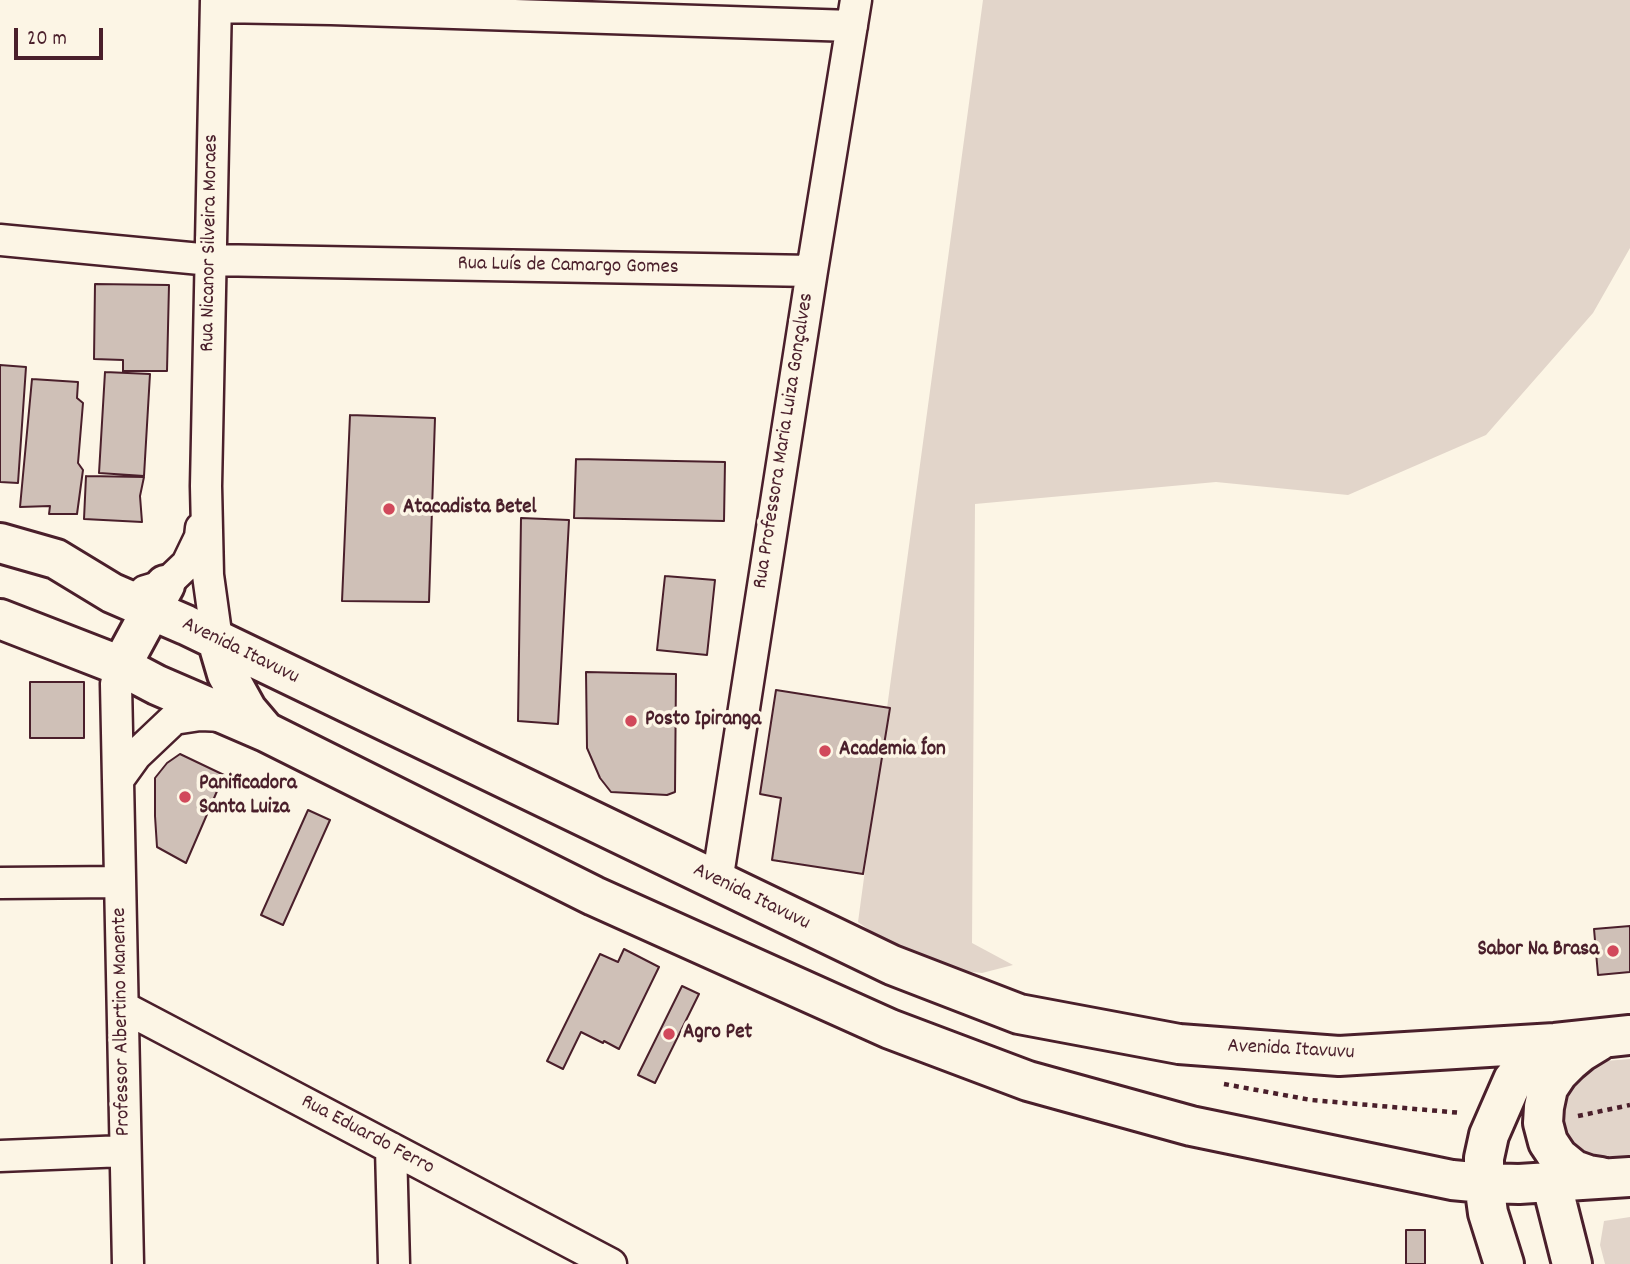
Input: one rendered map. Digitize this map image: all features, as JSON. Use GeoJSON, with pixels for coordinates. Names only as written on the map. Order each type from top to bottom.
{"type":"FeatureCollection","features":[{"type":"Feature","properties":{"kind":"main road","name":"Avenida Itavuvu"},"geometry":{"type":"LineString","coordinates":[[0,543],[56,559],[112,593],[158,598],[186,625],[717,882],[892,965],[1018,1014],[1179,1044],[1339,1056],[1555,1043],[1618,1036]]}},
{"type":"Feature","properties":{"kind":"main road"},"geometry":{"type":"LineString","coordinates":[[121,666],[158,598]]}},
{"type":"Feature","properties":{"kind":"main road"},"geometry":{"type":"LineString","coordinates":[[0,619],[121,666],[157,685],[266,732],[594,896],[890,1029],[1028,1081],[1191,1126],[1452,1180],[1519,1184],[1620,1178]]}},
{"type":"Feature","properties":{"kind":"main road"},"geometry":{"type":"LineString","coordinates":[[217,640],[227,674],[247,710],[266,732]]}},
{"type":"Feature","properties":{"kind":"main road"},"geometry":{"type":"LineString","coordinates":[[1618,1036],[1581,1052],[1558,1073],[1548,1088],[1543,1123],[1548,1142],[1558,1157],[1574,1170],[1588,1175],[1620,1178]]}},
{"type":"Feature","properties":{"kind":"main road","name":"Avenida Itavuvu"},"geometry":{"type":"LineString","coordinates":[[1504,1264],[1488,1213],[1484,1183],[1484,1158],[1489,1135],[1513,1080],[1532,1058],[1555,1043]]}},
{"type":"Feature","properties":{"kind":"main road"},"geometry":{"type":"LineString","coordinates":[[1551,1181],[1572,1264]]}},
{"type":"Feature","properties":{"kind":"street"},"geometry":{"type":"LineString","coordinates":[[216,4],[345,10],[854,13]]}},
{"type":"Feature","properties":{"kind":"street","name":"Rua Nicanor Silveira Moraes"},"geometry":{"type":"LineString","coordinates":[[216,4],[206,486],[208,575],[217,640]]}},
{"type":"Feature","properties":{"kind":"street","name":"Rua Professora Maria Luiza Gonçalves"},"geometry":{"type":"LineString","coordinates":[[717,882],[854,13]]}},
{"type":"Feature","properties":{"kind":"street","name":"Rua Luís de Camargo Gomes"},"geometry":{"type":"LineString","coordinates":[[0,240],[211,260],[812,271]]}},
{"type":"Feature","properties":{"kind":"street","name":"Rua Nicanor Silveira Moraes"},"geometry":{"type":"LineString","coordinates":[[158,598],[187,564],[200,537],[206,486]]}},
{"type":"Feature","properties":{"kind":"street","name":"Professor Albertino Manente"},"geometry":{"type":"LineString","coordinates":[[121,666],[116,684],[128,1264]]}},
{"type":"Feature","properties":{"kind":"street"},"geometry":{"type":"LineString","coordinates":[[118,779],[136,755],[174,719],[200,715],[231,716]]}},
{"type":"Feature","properties":{"kind":"street"},"geometry":{"type":"LineString","coordinates":[[0,883],[120,882]]}},
{"type":"Feature","properties":{"kind":"street","name":"Rua Eduardo Ferro"},"geometry":{"type":"LineString","coordinates":[[123,1007],[611,1264]]}},
{"type":"Feature","properties":{"kind":"street"},"geometry":{"type":"LineString","coordinates":[[391,1148],[394,1264]]}},
{"type":"Feature","properties":{"kind":"street"},"geometry":{"type":"LineString","coordinates":[[0,1156],[125,1151]]}},
{"type":"Feature","properties":{"kind":"shaded area"},"geometry":{"type":"Polygon","coordinates":[[[983,0],[1630,0],[1630,248],[1593,313],[1486,435],[1348,495],[1216,482],[975,504],[972,943],[1013,965],[982,973],[953,970],[899,952],[858,922],[983,0]]]}},
{"type":"Feature","properties":{"kind":"shaded area"},"geometry":{"type":"Polygon","coordinates":[[[1630,1059],[1630,1156],[1591,1157],[1571,1150],[1563,1132],[1560,1085],[1577,1068],[1605,1061],[1630,1059]]]}},
{"type":"Feature","properties":{"kind":"shaded area"},"geometry":{"type":"Polygon","coordinates":[[[1630,1217],[1630,1264],[1605,1264],[1600,1245],[1604,1221],[1630,1217]]]}},
{"type":"Feature","properties":{"kind":"building"},"geometry":{"type":"Polygon","coordinates":[[[95,284],[169,285],[167,371],[123,371],[123,360],[94,359],[95,284]]]}},
{"type":"Feature","properties":{"kind":"building"},"geometry":{"type":"Polygon","coordinates":[[[0,365],[26,367],[18,483],[0,482],[0,365]]]}},
{"type":"Feature","properties":{"kind":"building"},"geometry":{"type":"Polygon","coordinates":[[[105,372],[150,374],[144,476],[99,473],[105,372]]]}},
{"type":"Feature","properties":{"kind":"building"},"geometry":{"type":"Polygon","coordinates":[[[32,379],[78,382],[77,398],[83,403],[78,463],[83,470],[77,514],[49,514],[50,506],[20,507],[32,379]]]}},
{"type":"Feature","properties":{"kind":"building","name":"Atacadista Betel"},"geometry":{"type":"Polygon","coordinates":[[[350,415],[435,418],[429,602],[342,601],[350,415]]]}},
{"type":"Feature","properties":{"kind":"building"},"geometry":{"type":"Polygon","coordinates":[[[576,459],[725,462],[724,521],[574,518],[576,459]]]}},
{"type":"Feature","properties":{"kind":"building"},"geometry":{"type":"Polygon","coordinates":[[[86,476],[144,477],[140,496],[142,522],[84,519],[86,476]]]}},
{"type":"Feature","properties":{"kind":"building"},"geometry":{"type":"Polygon","coordinates":[[[521,518],[569,520],[558,724],[518,721],[521,518]]]}},
{"type":"Feature","properties":{"kind":"building"},"geometry":{"type":"Polygon","coordinates":[[[665,576],[715,580],[707,655],[657,650],[665,576]]]}},
{"type":"Feature","properties":{"kind":"building","name":"Posto Ipiranga"},"geometry":{"type":"Polygon","coordinates":[[[586,672],[676,674],[675,792],[667,795],[611,792],[600,778],[587,748],[586,672]]]}},
{"type":"Feature","properties":{"kind":"building"},"geometry":{"type":"Polygon","coordinates":[[[30,682],[84,682],[84,738],[30,738],[30,682]]]}},
{"type":"Feature","properties":{"kind":"building","name":"Academia Íon"},"geometry":{"type":"Polygon","coordinates":[[[776,690],[890,708],[863,874],[772,860],[781,798],[760,794],[776,690]]]}},
{"type":"Feature","properties":{"kind":"building","name":"Panificadora Santa Luiza"},"geometry":{"type":"Polygon","coordinates":[[[180,754],[224,775],[186,863],[157,847],[155,816],[155,778],[167,763],[180,754]]]}},
{"type":"Feature","properties":{"kind":"building"},"geometry":{"type":"Polygon","coordinates":[[[308,810],[330,820],[283,925],[261,915],[308,810]]]}},
{"type":"Feature","properties":{"kind":"building","name":"Sabor Na Brasa"},"geometry":{"type":"Polygon","coordinates":[[[1630,926],[1630,972],[1598,975],[1594,929],[1630,926]]]}},
{"type":"Feature","properties":{"kind":"building"},"geometry":{"type":"Polygon","coordinates":[[[624,949],[659,967],[619,1049],[581,1032],[563,1069],[547,1061],[600,954],[618,962],[624,949]]]}},
{"type":"Feature","properties":{"kind":"building","name":"Agro Pet"},"geometry":{"type":"Polygon","coordinates":[[[682,986],[699,994],[655,1083],[638,1075],[682,986]]]}},
{"type":"Feature","properties":{"kind":"building"},"geometry":{"type":"Polygon","coordinates":[[[1406,1230],[1425,1230],[1425,1264],[1406,1264],[1406,1230]]]}},
{"type":"Feature","properties":{"kind":"place","name":"Atacadista Betel"},"geometry":{"type":"Point","coordinates":[389,509]}},
{"type":"Feature","properties":{"kind":"place","name":"Posto Ipiranga"},"geometry":{"type":"Point","coordinates":[631,721]}},
{"type":"Feature","properties":{"kind":"place","name":"Academia Íon"},"geometry":{"type":"Point","coordinates":[825,751]}},
{"type":"Feature","properties":{"kind":"place","name":"Panificadora Santa Luiza"},"geometry":{"type":"Point","coordinates":[185,797]}},
{"type":"Feature","properties":{"kind":"place","name":"Sabor Na Brasa"},"geometry":{"type":"Point","coordinates":[1613,951]}},
{"type":"Feature","properties":{"kind":"place","name":"Agro Pet"},"geometry":{"type":"Point","coordinates":[669,1034]}}]}
